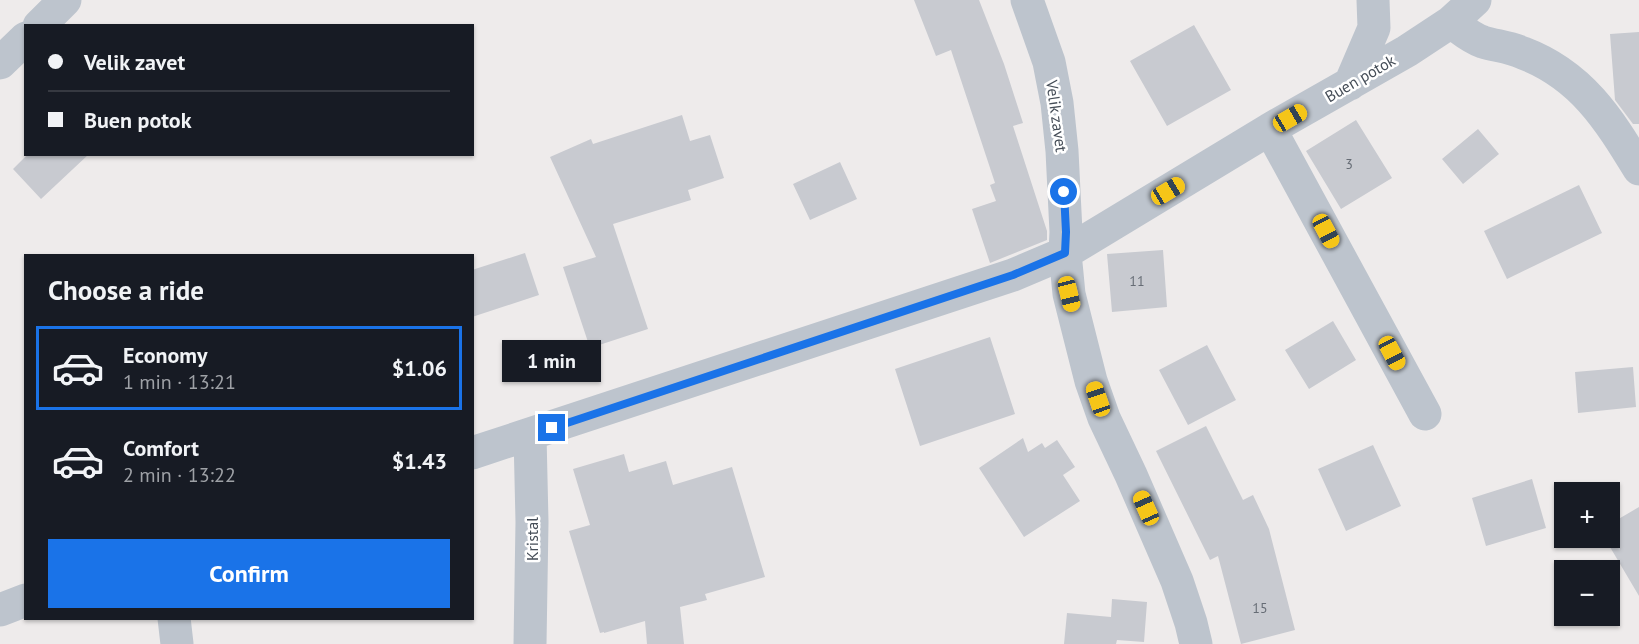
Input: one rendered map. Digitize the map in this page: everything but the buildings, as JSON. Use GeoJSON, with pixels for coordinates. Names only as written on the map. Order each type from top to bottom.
{"type":"FeatureCollection","features":[{"type":"Feature","properties":{"kind":"street"},"geometry":{"type":"LineString","coordinates":[[41,24],[65,0]]}},
{"type":"Feature","properties":{"kind":"street","name":"Velik zavet"},"geometry":{"type":"LineString","coordinates":[[1027,0],[1049,62],[1057,103],[1062,152],[1065,253],[1069,294],[1091,381],[1104,418],[1177,581],[1196,644]]}},
{"type":"Feature","properties":{"kind":"street"},"geometry":{"type":"LineString","coordinates":[[1350,84],[1374,28],[1373,0]]}},
{"type":"Feature","properties":{"kind":"street","name":"Buen potok"},"geometry":{"type":"LineString","coordinates":[[474,452],[1013,275],[1065,253],[1270,129],[1407,51],[1451,22],[1475,0]]}},
{"type":"Feature","properties":{"kind":"street"},"geometry":{"type":"LineString","coordinates":[[1451,22],[1472,37],[1523,53],[1556,69],[1594,102],[1612,125],[1639,169]]}},
{"type":"Feature","properties":{"kind":"street"},"geometry":{"type":"LineString","coordinates":[[0,63],[24,40]]}},
{"type":"Feature","properties":{"kind":"street"},"geometry":{"type":"LineString","coordinates":[[1270,129],[1425,414]]}},
{"type":"Feature","properties":{"kind":"street","name":"Kristal"},"geometry":{"type":"LineString","coordinates":[[530,435],[532,522],[530,644]]}},
{"type":"Feature","properties":{"kind":"street"},"geometry":{"type":"LineString","coordinates":[[0,610],[24,601]]}},
{"type":"Feature","properties":{"kind":"street"},"geometry":{"type":"LineString","coordinates":[[174,620],[177,644]]}},
{"type":"Feature","properties":{"kind":"route"},"geometry":{"type":"LineString","coordinates":[[552,428],[1013,275],[1065,253],[1064,192]]}}]}
